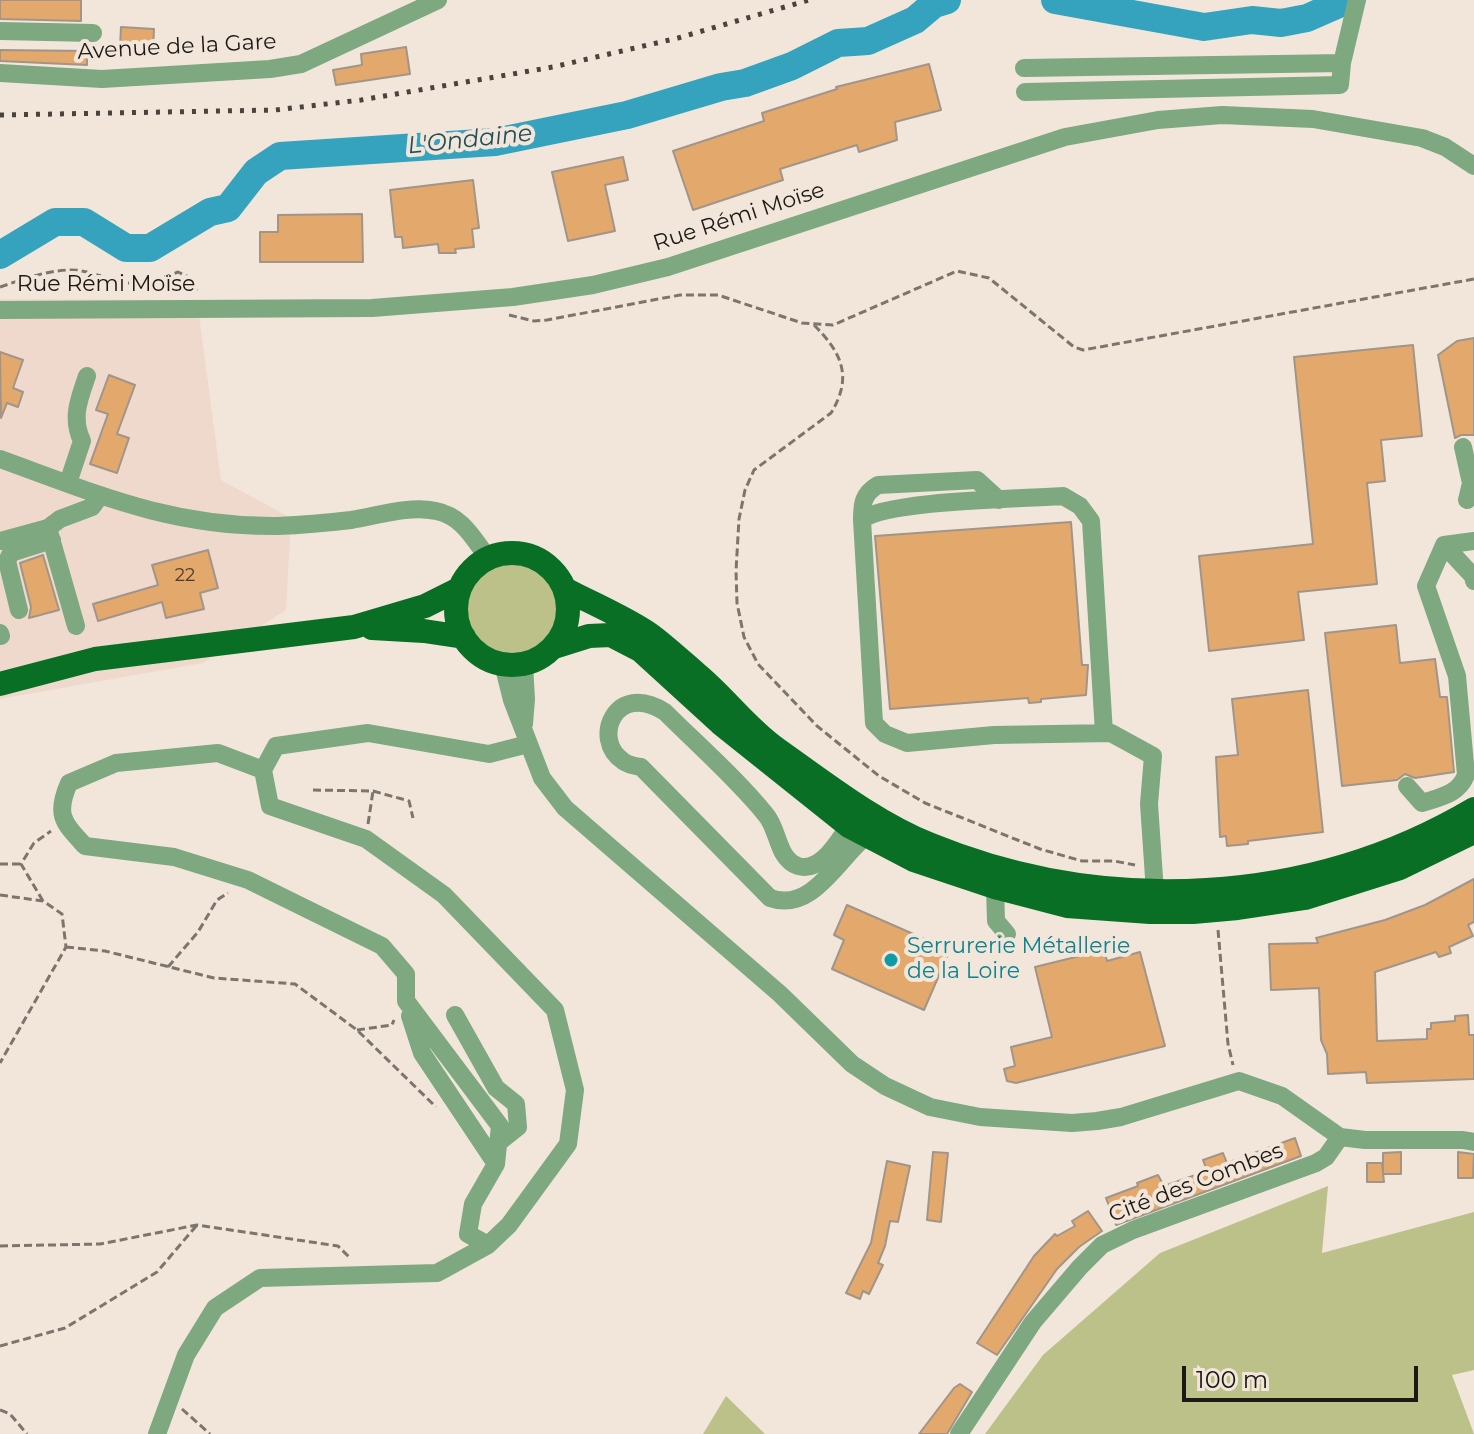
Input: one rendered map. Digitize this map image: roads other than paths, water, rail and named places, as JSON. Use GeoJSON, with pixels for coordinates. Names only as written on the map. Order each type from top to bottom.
{"type":"FeatureCollection","features":[{"type":"Feature","properties":{"kind":"main road"},"geometry":{"type":"LineString","coordinates":[[506,553],[533,557],[556,573],[565,589],[569,610],[565,630],[545,655],[514,664],[487,659],[474,650],[458,622],[456,606],[459,589],[471,571],[488,558],[506,553]]}},
{"type":"Feature","properties":{"kind":"main road"},"geometry":{"type":"LineString","coordinates":[[0,684],[95,659],[354,627],[425,606],[459,589]]}},
{"type":"Feature","properties":{"kind":"main road"},"geometry":{"type":"LineString","coordinates":[[565,589],[649,634],[700,676],[772,746],[864,809],[928,844],[997,868],[1067,885],[1155,892],[1247,888],[1296,879],[1387,852],[1474,809]]}},
{"type":"Feature","properties":{"kind":"main road"},"geometry":{"type":"LineString","coordinates":[[354,627],[464,637]]}},
{"type":"Feature","properties":{"kind":"main road"},"geometry":{"type":"LineString","coordinates":[[554,647],[589,636],[611,635],[640,650],[720,723],[857,831],[914,860],[995,887],[1067,906],[1150,912],[1238,908],[1305,898],[1400,868],[1474,832]]}},
{"type":"Feature","properties":{"kind":"street","name":"Avenue de la Gare"},"geometry":{"type":"LineString","coordinates":[[0,73],[102,79],[270,69],[301,64],[438,0]]}},
{"type":"Feature","properties":{"kind":"street"},"geometry":{"type":"LineString","coordinates":[[1025,92],[1340,85],[1357,0]]}},
{"type":"Feature","properties":{"kind":"street"},"geometry":{"type":"LineString","coordinates":[[0,31],[93,33]]}},
{"type":"Feature","properties":{"kind":"street"},"geometry":{"type":"LineString","coordinates":[[1024,68],[1342,63]]}},
{"type":"Feature","properties":{"kind":"street","name":"Rue Rémi Moïse"},"geometry":{"type":"LineString","coordinates":[[0,310],[372,308],[446,304],[579,287],[668,267],[1065,137],[1158,120],[1222,115],[1313,119],[1422,138],[1445,147],[1474,166]]}},
{"type":"Feature","properties":{"kind":"street"},"geometry":{"type":"LineString","coordinates":[[68,483],[82,441],[76,429],[76,407],[87,376]]}},
{"type":"Feature","properties":{"kind":"street"},"geometry":{"type":"LineString","coordinates":[[1463,447],[1471,483],[1467,500]]}},
{"type":"Feature","properties":{"kind":"street"},"geometry":{"type":"LineString","coordinates":[[0,459],[100,496],[167,516],[209,523],[250,526],[313,524],[410,511],[436,511],[460,520],[488,558]]}},
{"type":"Feature","properties":{"kind":"street"},"geometry":{"type":"LineString","coordinates":[[999,500],[977,480],[878,485],[869,490],[862,500],[874,723],[885,734],[907,743],[994,735],[1111,733],[1153,756],[1149,804],[1155,892]]}},
{"type":"Feature","properties":{"kind":"street"},"geometry":{"type":"LineString","coordinates":[[19,610],[7,561],[11,553],[50,534],[60,519],[92,507],[100,496]]}},
{"type":"Feature","properties":{"kind":"street"},"geometry":{"type":"LineString","coordinates":[[862,520],[869,514],[905,507],[999,500],[1063,496],[1080,506],[1091,521],[1104,733]]}},
{"type":"Feature","properties":{"kind":"street"},"geometry":{"type":"LineString","coordinates":[[0,541],[50,534]]}},
{"type":"Feature","properties":{"kind":"street"},"geometry":{"type":"LineString","coordinates":[[50,534],[76,626]]}},
{"type":"Feature","properties":{"kind":"street"},"geometry":{"type":"LineString","coordinates":[[1444,545],[1474,541]]}},
{"type":"Feature","properties":{"kind":"street"},"geometry":{"type":"LineString","coordinates":[[1444,545],[1473,576],[1474,581]]}},
{"type":"Feature","properties":{"kind":"street"},"geometry":{"type":"LineString","coordinates":[[1407,786],[1422,803],[1453,793],[1462,786],[1466,775],[1457,676],[1426,586],[1444,545]]}},
{"type":"Feature","properties":{"kind":"street"},"geometry":{"type":"LineString","coordinates":[[514,664],[512,700],[542,778],[565,808],[780,994],[852,1064],[885,1086],[930,1107],[980,1117],[1072,1123],[1121,1117],[1239,1081],[1282,1096],[1340,1137],[1474,1142]]}},
{"type":"Feature","properties":{"kind":"street"},"geometry":{"type":"LineString","coordinates":[[641,701],[665,712],[769,817],[784,855],[798,866],[810,867],[819,863],[857,831],[810,893],[787,903],[770,898],[641,767],[624,762],[614,753],[610,742],[612,719],[620,709],[641,701]]}},
{"type":"Feature","properties":{"kind":"street"},"geometry":{"type":"LineString","coordinates":[[157,1434],[186,1355],[215,1308],[260,1278],[437,1273],[488,1245],[509,1225],[568,1144],[575,1090],[555,1010],[444,895],[366,839],[270,806],[263,770],[276,746],[368,733],[489,754],[526,736]]}},
{"type":"Feature","properties":{"kind":"street"},"geometry":{"type":"LineString","coordinates":[[263,770],[218,753],[116,763],[69,783],[61,801],[63,822],[85,846],[174,857],[248,880],[382,946],[406,974],[406,1001],[422,1053],[496,1164]]}},
{"type":"Feature","properties":{"kind":"street"},"geometry":{"type":"LineString","coordinates":[[995,887],[995,928]]}},
{"type":"Feature","properties":{"kind":"street"},"geometry":{"type":"LineString","coordinates":[[406,1001],[500,1126],[496,1164],[473,1204],[468,1234],[488,1245]]}},
{"type":"Feature","properties":{"kind":"street"},"geometry":{"type":"LineString","coordinates":[[455,1015],[496,1088],[516,1104],[518,1127],[498,1143]]}},
{"type":"Feature","properties":{"kind":"street","name":"Cité des Combes"},"geometry":{"type":"LineString","coordinates":[[959,1434],[1033,1322],[1102,1245],[1133,1230],[1316,1163],[1326,1157],[1340,1137]]}},
{"type":"Feature","properties":{"kind":"waterway","name":"L'Ondaine"},"geometry":{"type":"LineString","coordinates":[[0,255],[55,222],[84,222],[126,248],[150,248],[210,212],[228,208],[256,172],[280,156],[495,142],[627,115],[721,87],[745,83],[792,66],[838,43],[868,41],[915,20],[934,4],[947,0]]}},
{"type":"Feature","properties":{"kind":"waterway","name":"L'Ondaine"},"geometry":{"type":"LineString","coordinates":[[1055,0],[1204,27],[1252,20],[1281,23],[1307,18],[1348,0]]}},
{"type":"Feature","properties":{"kind":"railway"},"geometry":{"type":"LineString","coordinates":[[0,115],[275,110],[361,100],[553,67],[678,38],[809,0]]}},
{"type":"Feature","properties":{"kind":"place","name":"Serrurerie Métallerie de la Loire"},"geometry":{"type":"Point","coordinates":[891,960]}}]}
